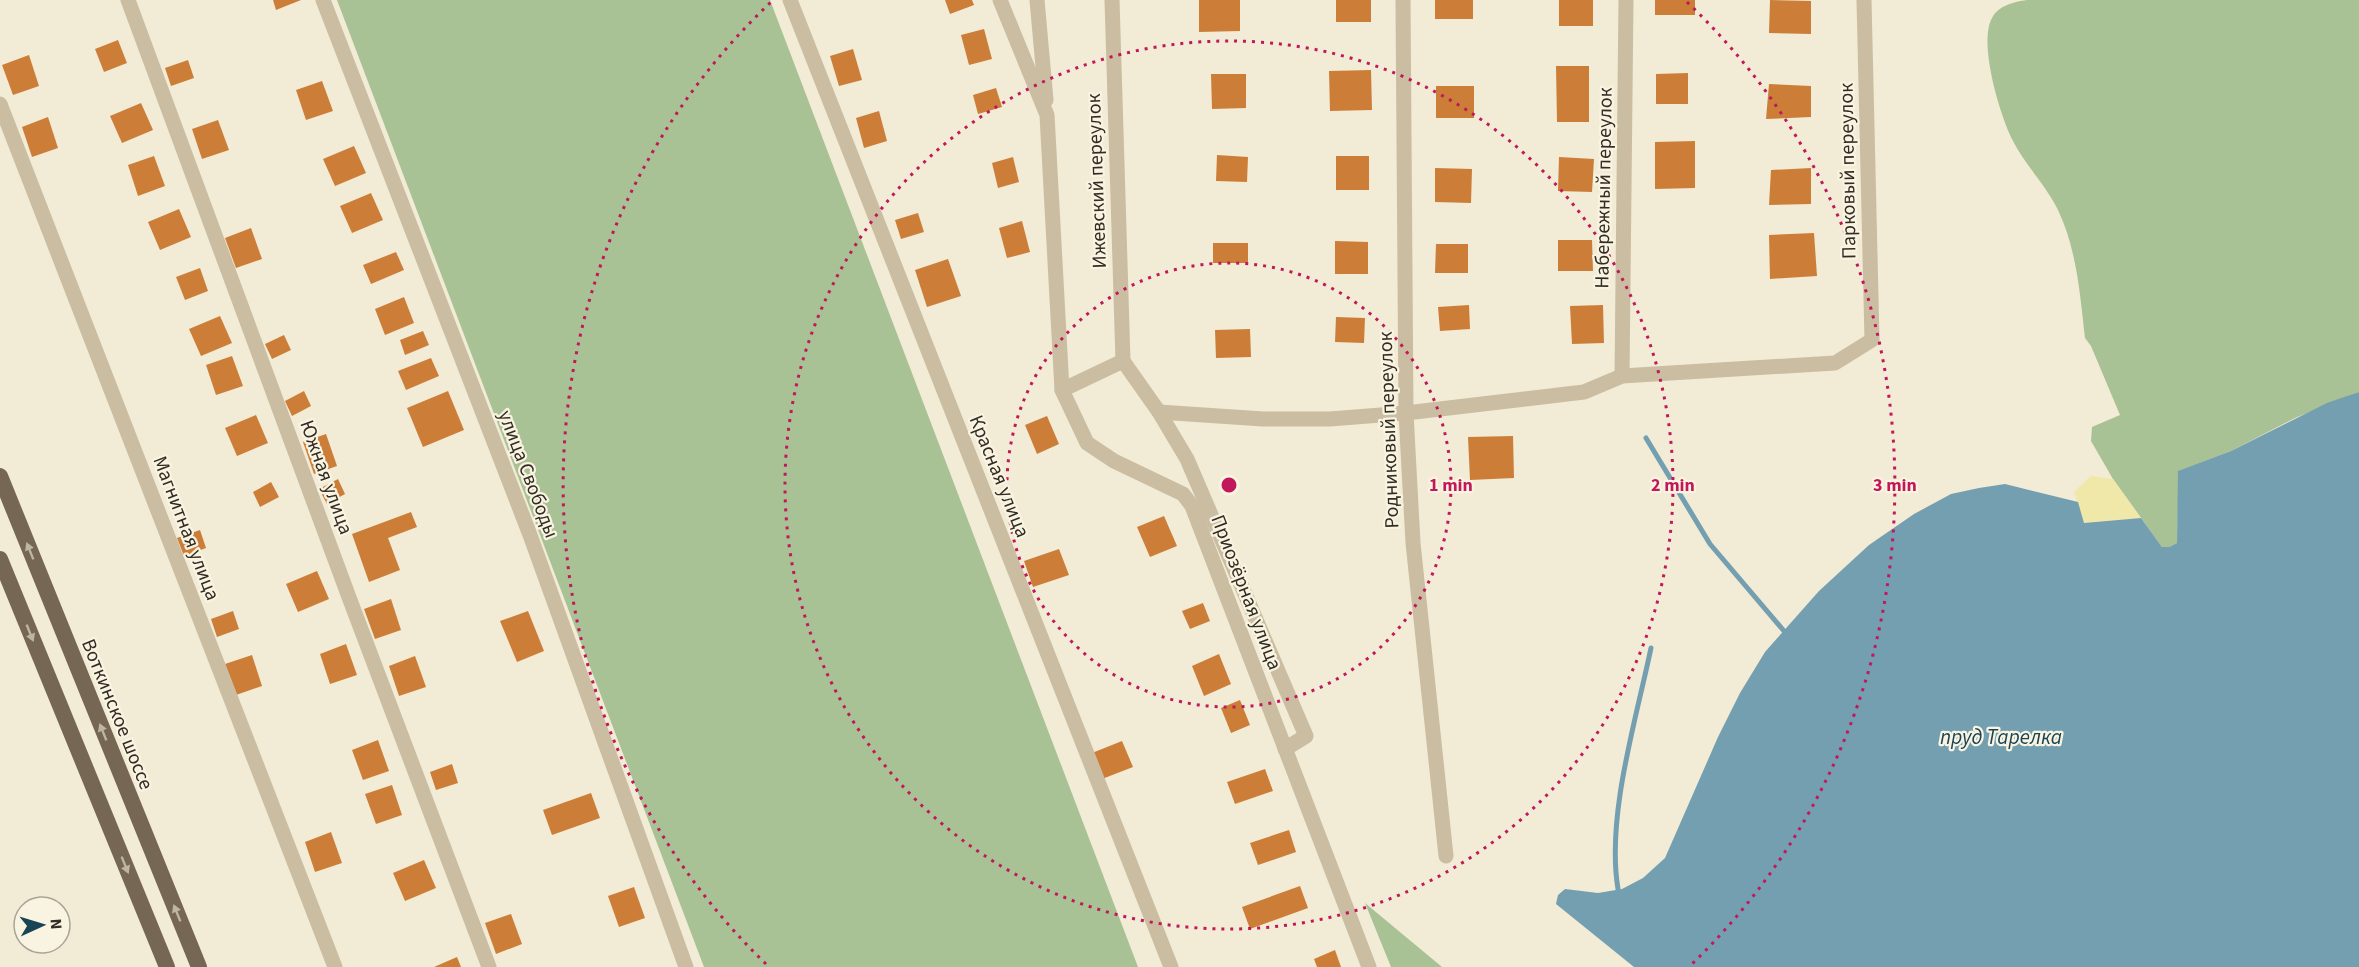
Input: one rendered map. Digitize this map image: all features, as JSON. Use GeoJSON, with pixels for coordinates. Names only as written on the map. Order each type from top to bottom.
{"type":"FeatureCollection","features":[{"type":"Feature","properties":{"kind":"main road","name":"Воткинское шоссе"},"geometry":{"type":"LineString","coordinates":[[0,476],[199,967]]}},
{"type":"Feature","properties":{"kind":"main road"},"geometry":{"type":"LineString","coordinates":[[0,559],[167,967]]}},
{"type":"Feature","properties":{"kind":"street","name":"Южная улица"},"geometry":{"type":"LineString","coordinates":[[128,0],[350,600],[489,967]]}},
{"type":"Feature","properties":{"kind":"street","name":"улица Свободы"},"geometry":{"type":"LineString","coordinates":[[323,0],[530,535],[686,967]]}},
{"type":"Feature","properties":{"kind":"street","name":"Красная улица"},"geometry":{"type":"LineString","coordinates":[[790,0],[1172,967]]}},
{"type":"Feature","properties":{"kind":"street","name":"Приозёрная улица"},"geometry":{"type":"LineString","coordinates":[[1000,0],[1047,115],[1062,390],[1087,443],[1114,461],[1183,494],[1192,506],[1369,967]]}},
{"type":"Feature","properties":{"kind":"street"},"geometry":{"type":"LineString","coordinates":[[1037,0],[1047,115]]}},
{"type":"Feature","properties":{"kind":"street","name":"Ижевский переулок"},"geometry":{"type":"LineString","coordinates":[[1112,0],[1123,361]]}},
{"type":"Feature","properties":{"kind":"street","name":"Родниковый переулок"},"geometry":{"type":"LineString","coordinates":[[1403,0],[1406,413],[1413,543],[1446,856]]}},
{"type":"Feature","properties":{"kind":"street","name":"Набережный переулок"},"geometry":{"type":"LineString","coordinates":[[1622,375],[1626,0]]}},
{"type":"Feature","properties":{"kind":"street","name":"Парковый переулок"},"geometry":{"type":"LineString","coordinates":[[1622,375],[1835,363],[1872,340],[1864,0]]}},
{"type":"Feature","properties":{"kind":"street","name":"Магнитная улица"},"geometry":{"type":"LineString","coordinates":[[0,104],[336,967]]}},
{"type":"Feature","properties":{"kind":"street"},"geometry":{"type":"LineString","coordinates":[[1062,390],[1123,361],[1159,412],[1187,459],[1306,736],[1285,749]]}},
{"type":"Feature","properties":{"kind":"street"},"geometry":{"type":"LineString","coordinates":[[1159,412],[1263,419],[1330,419],[1406,413],[1584,392],[1622,375]]}},
{"type":"Feature","properties":{"kind":"green space"},"geometry":{"type":"Polygon","coordinates":[[[337,0],[770,0],[1138,967],[704,967],[337,0]]]}},
{"type":"Feature","properties":{"kind":"green space"},"geometry":{"type":"Polygon","coordinates":[[[2027,0],[2359,0],[2359,392],[2295,418],[2231,451],[2179,471],[2177,543],[2169,547],[2162,547],[2113,479],[2091,441],[2092,427],[2120,415],[2091,346],[2085,338],[2077,273],[2064,225],[2053,201],[2013,141],[2002,115],[1992,80],[1988,29],[1992,18],[2003,7],[2027,0]]]}},
{"type":"Feature","properties":{"kind":"green space"},"geometry":{"type":"Polygon","coordinates":[[[1365,903],[1442,967],[1391,967],[1365,903]]]}},
{"type":"Feature","properties":{"kind":"sand"},"geometry":{"type":"Polygon","coordinates":[[[2091,476],[2113,479],[2141,518],[2084,523],[2074,492],[2091,476]]]}},
{"type":"Feature","properties":{"kind":"water","name":"пруд Тарелка"},"geometry":{"type":"Polygon","coordinates":[[[2359,392],[2359,967],[1634,967],[1556,904],[1558,895],[1565,889],[1598,893],[1622,889],[1643,878],[1665,858],[1718,737],[1740,693],[1765,652],[1819,591],[1869,545],[1914,514],[1951,494],[2005,484],[2078,502],[2084,523],[2141,518],[2162,547],[2169,547],[2177,543],[2178,471],[2231,451],[2327,403],[2359,392]]]}},
{"type":"Feature","properties":{"kind":"building"},"geometry":{"type":"Polygon","coordinates":[[[273,0],[301,0],[276,10],[273,0]]]}},
{"type":"Feature","properties":{"kind":"building"},"geometry":{"type":"Polygon","coordinates":[[[945,0],[972,0],[974,5],[950,14],[945,0]]]}},
{"type":"Feature","properties":{"kind":"building"},"geometry":{"type":"Polygon","coordinates":[[[1199,0],[1240,0],[1240,31],[1199,32],[1199,0]]]}},
{"type":"Feature","properties":{"kind":"building"},"geometry":{"type":"Polygon","coordinates":[[[1336,0],[1371,0],[1371,22],[1336,22],[1336,0]]]}},
{"type":"Feature","properties":{"kind":"building"},"geometry":{"type":"Polygon","coordinates":[[[1435,0],[1473,0],[1473,19],[1435,19],[1435,0]]]}},
{"type":"Feature","properties":{"kind":"building"},"geometry":{"type":"Polygon","coordinates":[[[1559,0],[1593,0],[1593,26],[1559,26],[1559,0]]]}},
{"type":"Feature","properties":{"kind":"building"},"geometry":{"type":"Polygon","coordinates":[[[1655,0],[1695,0],[1695,15],[1655,15],[1655,0]]]}},
{"type":"Feature","properties":{"kind":"building"},"geometry":{"type":"Polygon","coordinates":[[[1770,0],[1811,1],[1811,34],[1769,33],[1770,0]]]}},
{"type":"Feature","properties":{"kind":"building"},"geometry":{"type":"Polygon","coordinates":[[[984,29],[992,59],[969,65],[961,35],[984,29]]]}},
{"type":"Feature","properties":{"kind":"building"},"geometry":{"type":"Polygon","coordinates":[[[118,40],[127,63],[104,72],[95,49],[118,40]]]}},
{"type":"Feature","properties":{"kind":"building"},"geometry":{"type":"Polygon","coordinates":[[[853,49],[862,80],[839,86],[830,56],[853,49]]]}},
{"type":"Feature","properties":{"kind":"building"},"geometry":{"type":"Polygon","coordinates":[[[29,55],[39,86],[13,95],[2,65],[29,55]]]}},
{"type":"Feature","properties":{"kind":"building"},"geometry":{"type":"Polygon","coordinates":[[[188,60],[194,78],[171,86],[165,68],[188,60]]]}},
{"type":"Feature","properties":{"kind":"building"},"geometry":{"type":"Polygon","coordinates":[[[1556,66],[1589,66],[1589,122],[1557,122],[1556,66]]]}},
{"type":"Feature","properties":{"kind":"building"},"geometry":{"type":"Polygon","coordinates":[[[1371,70],[1372,110],[1330,111],[1329,71],[1371,70]]]}},
{"type":"Feature","properties":{"kind":"building"},"geometry":{"type":"Polygon","coordinates":[[[1688,73],[1688,104],[1656,104],[1656,74],[1688,73]]]}},
{"type":"Feature","properties":{"kind":"building"},"geometry":{"type":"Polygon","coordinates":[[[1211,74],[1246,74],[1246,108],[1212,109],[1211,74]]]}},
{"type":"Feature","properties":{"kind":"building"},"geometry":{"type":"Polygon","coordinates":[[[322,81],[333,111],[306,120],[296,90],[322,81]]]}},
{"type":"Feature","properties":{"kind":"building"},"geometry":{"type":"Polygon","coordinates":[[[1769,84],[1811,86],[1811,117],[1766,119],[1769,84]]]}},
{"type":"Feature","properties":{"kind":"building"},"geometry":{"type":"Polygon","coordinates":[[[1436,86],[1474,86],[1474,118],[1436,118],[1436,86]]]}},
{"type":"Feature","properties":{"kind":"building"},"geometry":{"type":"Polygon","coordinates":[[[996,88],[1002,107],[978,114],[973,95],[996,88]]]}},
{"type":"Feature","properties":{"kind":"building"},"geometry":{"type":"Polygon","coordinates":[[[141,103],[153,130],[122,143],[110,116],[141,103]]]}},
{"type":"Feature","properties":{"kind":"building"},"geometry":{"type":"Polygon","coordinates":[[[879,111],[887,141],[864,148],[856,118],[879,111]]]}},
{"type":"Feature","properties":{"kind":"building"},"geometry":{"type":"Polygon","coordinates":[[[48,117],[58,148],[32,157],[22,127],[48,117]]]}},
{"type":"Feature","properties":{"kind":"building"},"geometry":{"type":"Polygon","coordinates":[[[218,120],[229,150],[202,159],[192,129],[218,120]]]}},
{"type":"Feature","properties":{"kind":"building"},"geometry":{"type":"Polygon","coordinates":[[[1695,141],[1695,188],[1655,189],[1655,142],[1695,141]]]}},
{"type":"Feature","properties":{"kind":"building"},"geometry":{"type":"Polygon","coordinates":[[[354,146],[366,173],[335,186],[323,159],[354,146]]]}},
{"type":"Feature","properties":{"kind":"building"},"geometry":{"type":"Polygon","coordinates":[[[1217,155],[1248,157],[1247,182],[1216,181],[1217,155]]]}},
{"type":"Feature","properties":{"kind":"building"},"geometry":{"type":"Polygon","coordinates":[[[154,156],[165,186],[138,196],[128,165],[154,156]]]}},
{"type":"Feature","properties":{"kind":"building"},"geometry":{"type":"Polygon","coordinates":[[[1336,156],[1369,156],[1369,190],[1336,190],[1336,156]]]}},
{"type":"Feature","properties":{"kind":"building"},"geometry":{"type":"Polygon","coordinates":[[[1013,157],[1019,182],[998,188],[992,163],[1013,157]]]}},
{"type":"Feature","properties":{"kind":"building"},"geometry":{"type":"Polygon","coordinates":[[[1559,157],[1594,159],[1592,192],[1558,191],[1559,157]]]}},
{"type":"Feature","properties":{"kind":"building"},"geometry":{"type":"Polygon","coordinates":[[[1435,168],[1472,169],[1471,203],[1435,202],[1435,168]]]}},
{"type":"Feature","properties":{"kind":"building"},"geometry":{"type":"Polygon","coordinates":[[[1811,168],[1811,204],[1769,205],[1771,170],[1811,168]]]}},
{"type":"Feature","properties":{"kind":"building"},"geometry":{"type":"Polygon","coordinates":[[[371,193],[383,220],[352,233],[340,206],[371,193]]]}},
{"type":"Feature","properties":{"kind":"building"},"geometry":{"type":"Polygon","coordinates":[[[179,209],[191,237],[160,250],[148,222],[179,209]]]}},
{"type":"Feature","properties":{"kind":"building"},"geometry":{"type":"Polygon","coordinates":[[[918,213],[924,232],[901,239],[895,220],[918,213]]]}},
{"type":"Feature","properties":{"kind":"building"},"geometry":{"type":"Polygon","coordinates":[[[1022,221],[1030,252],[1007,258],[999,228],[1022,221]]]}},
{"type":"Feature","properties":{"kind":"building"},"geometry":{"type":"Polygon","coordinates":[[[251,228],[262,259],[236,268],[225,238],[251,228]]]}},
{"type":"Feature","properties":{"kind":"building"},"geometry":{"type":"Polygon","coordinates":[[[1814,233],[1817,276],[1770,279],[1769,235],[1814,233]]]}},
{"type":"Feature","properties":{"kind":"building"},"geometry":{"type":"Polygon","coordinates":[[[1558,240],[1592,240],[1593,271],[1558,271],[1558,240]]]}},
{"type":"Feature","properties":{"kind":"building"},"geometry":{"type":"Polygon","coordinates":[[[1335,241],[1368,242],[1368,274],[1335,274],[1335,241]]]}},
{"type":"Feature","properties":{"kind":"building"},"geometry":{"type":"Polygon","coordinates":[[[1213,243],[1248,243],[1248,263],[1213,263],[1213,243]]]}},
{"type":"Feature","properties":{"kind":"building"},"geometry":{"type":"Polygon","coordinates":[[[1436,244],[1468,244],[1468,273],[1435,273],[1436,244]]]}},
{"type":"Feature","properties":{"kind":"building"},"geometry":{"type":"Polygon","coordinates":[[[396,252],[404,270],[371,284],[363,265],[396,252]]]}},
{"type":"Feature","properties":{"kind":"building"},"geometry":{"type":"Polygon","coordinates":[[[948,259],[961,296],[927,307],[915,270],[948,259]]]}},
{"type":"Feature","properties":{"kind":"building"},"geometry":{"type":"Polygon","coordinates":[[[200,268],[208,291],[185,300],[176,277],[200,268]]]}},
{"type":"Feature","properties":{"kind":"building"},"geometry":{"type":"Polygon","coordinates":[[[404,297],[414,323],[385,335],[375,309],[404,297]]]}},
{"type":"Feature","properties":{"kind":"building"},"geometry":{"type":"Polygon","coordinates":[[[1469,305],[1470,329],[1440,331],[1438,307],[1469,305]]]}},
{"type":"Feature","properties":{"kind":"building"},"geometry":{"type":"Polygon","coordinates":[[[1603,305],[1604,343],[1572,344],[1570,306],[1603,305]]]}},
{"type":"Feature","properties":{"kind":"building"},"geometry":{"type":"Polygon","coordinates":[[[220,316],[232,343],[201,356],[189,329],[220,316]]]}},
{"type":"Feature","properties":{"kind":"building"},"geometry":{"type":"Polygon","coordinates":[[[1336,317],[1365,318],[1364,343],[1335,342],[1336,317]]]}},
{"type":"Feature","properties":{"kind":"building"},"geometry":{"type":"Polygon","coordinates":[[[1250,329],[1251,357],[1216,358],[1215,330],[1250,329]]]}},
{"type":"Feature","properties":{"kind":"building"},"geometry":{"type":"Polygon","coordinates":[[[423,331],[429,345],[405,355],[400,340],[423,331]]]}},
{"type":"Feature","properties":{"kind":"building"},"geometry":{"type":"Polygon","coordinates":[[[284,335],[291,350],[272,359],[265,344],[284,335]]]}},
{"type":"Feature","properties":{"kind":"building"},"geometry":{"type":"Polygon","coordinates":[[[232,356],[243,386],[216,395],[206,365],[232,356]]]}},
{"type":"Feature","properties":{"kind":"building"},"geometry":{"type":"Polygon","coordinates":[[[431,358],[439,376],[406,390],[398,371],[431,358]]]}},
{"type":"Feature","properties":{"kind":"building"},"geometry":{"type":"Polygon","coordinates":[[[304,391],[311,406],[292,416],[285,401],[304,391]]]}},
{"type":"Feature","properties":{"kind":"building"},"geometry":{"type":"Polygon","coordinates":[[[448,391],[464,430],[423,447],[407,408],[448,391]]]}},
{"type":"Feature","properties":{"kind":"building"},"geometry":{"type":"Polygon","coordinates":[[[256,415],[268,443],[237,456],[225,428],[256,415]]]}},
{"type":"Feature","properties":{"kind":"building"},"geometry":{"type":"Polygon","coordinates":[[[1047,416],[1059,444],[1037,454],[1025,425],[1047,416]]]}},
{"type":"Feature","properties":{"kind":"building"},"geometry":{"type":"Polygon","coordinates":[[[326,434],[337,466],[314,474],[303,442],[326,434]]]}},
{"type":"Feature","properties":{"kind":"building"},"geometry":{"type":"Polygon","coordinates":[[[1513,436],[1514,478],[1470,480],[1468,437],[1513,436]]]}},
{"type":"Feature","properties":{"kind":"building"},"geometry":{"type":"Polygon","coordinates":[[[338,479],[345,494],[327,504],[319,489],[338,479]]]}},
{"type":"Feature","properties":{"kind":"building"},"geometry":{"type":"Polygon","coordinates":[[[271,482],[279,497],[260,507],[253,492],[271,482]]]}},
{"type":"Feature","properties":{"kind":"building"},"geometry":{"type":"Polygon","coordinates":[[[411,512],[417,527],[388,538],[400,570],[369,582],[352,534],[411,512]]]}},
{"type":"Feature","properties":{"kind":"building"},"geometry":{"type":"Polygon","coordinates":[[[1164,516],[1177,546],[1150,557],[1137,527],[1164,516]]]}},
{"type":"Feature","properties":{"kind":"building"},"geometry":{"type":"Polygon","coordinates":[[[200,530],[206,548],[184,556],[177,538],[200,530]]]}},
{"type":"Feature","properties":{"kind":"building"},"geometry":{"type":"Polygon","coordinates":[[[1059,549],[1069,575],[1033,587],[1024,561],[1059,549]]]}},
{"type":"Feature","properties":{"kind":"building"},"geometry":{"type":"Polygon","coordinates":[[[317,571],[329,599],[298,612],[286,584],[317,571]]]}},
{"type":"Feature","properties":{"kind":"building"},"geometry":{"type":"Polygon","coordinates":[[[391,599],[401,630],[375,639],[364,609],[391,599]]]}},
{"type":"Feature","properties":{"kind":"building"},"geometry":{"type":"Polygon","coordinates":[[[1203,603],[1210,621],[1190,629],[1182,611],[1203,603]]]}},
{"type":"Feature","properties":{"kind":"building"},"geometry":{"type":"Polygon","coordinates":[[[233,611],[239,629],[217,637],[211,619],[233,611]]]}},
{"type":"Feature","properties":{"kind":"building"},"geometry":{"type":"Polygon","coordinates":[[[528,611],[544,651],[517,662],[500,621],[528,611]]]}},
{"type":"Feature","properties":{"kind":"building"},"geometry":{"type":"Polygon","coordinates":[[[346,644],[357,675],[330,684],[320,654],[346,644]]]}},
{"type":"Feature","properties":{"kind":"building"},"geometry":{"type":"Polygon","coordinates":[[[1219,654],[1231,684],[1204,696],[1192,666],[1219,654]]]}},
{"type":"Feature","properties":{"kind":"building"},"geometry":{"type":"Polygon","coordinates":[[[252,655],[262,686],[236,695],[225,664],[252,655]]]}},
{"type":"Feature","properties":{"kind":"building"},"geometry":{"type":"Polygon","coordinates":[[[415,656],[426,687],[399,696],[389,666],[415,656]]]}},
{"type":"Feature","properties":{"kind":"building"},"geometry":{"type":"Polygon","coordinates":[[[1240,700],[1250,725],[1231,733],[1221,708],[1240,700]]]}},
{"type":"Feature","properties":{"kind":"building"},"geometry":{"type":"Polygon","coordinates":[[[378,740],[389,771],[363,780],[352,750],[378,740]]]}},
{"type":"Feature","properties":{"kind":"building"},"geometry":{"type":"Polygon","coordinates":[[[1122,741],[1133,767],[1102,779],[1092,753],[1122,741]]]}},
{"type":"Feature","properties":{"kind":"building"},"geometry":{"type":"Polygon","coordinates":[[[452,764],[458,783],[436,790],[430,772],[452,764]]]}},
{"type":"Feature","properties":{"kind":"building"},"geometry":{"type":"Polygon","coordinates":[[[1265,769],[1273,791],[1235,804],[1227,782],[1265,769]]]}},
{"type":"Feature","properties":{"kind":"building"},"geometry":{"type":"Polygon","coordinates":[[[392,785],[402,815],[376,824],[365,794],[392,785]]]}},
{"type":"Feature","properties":{"kind":"building"},"geometry":{"type":"Polygon","coordinates":[[[591,793],[600,818],[552,835],[543,810],[591,793]]]}},
{"type":"Feature","properties":{"kind":"building"},"geometry":{"type":"Polygon","coordinates":[[[1289,830],[1296,852],[1258,865],[1250,843],[1289,830]]]}},
{"type":"Feature","properties":{"kind":"building"},"geometry":{"type":"Polygon","coordinates":[[[331,832],[342,863],[315,872],[305,842],[331,832]]]}},
{"type":"Feature","properties":{"kind":"building"},"geometry":{"type":"Polygon","coordinates":[[[424,860],[436,888],[405,901],[393,873],[424,860]]]}},
{"type":"Feature","properties":{"kind":"building"},"geometry":{"type":"Polygon","coordinates":[[[1300,886],[1308,908],[1250,929],[1242,907],[1300,886]]]}},
{"type":"Feature","properties":{"kind":"building"},"geometry":{"type":"Polygon","coordinates":[[[634,887],[645,918],[619,927],[608,896],[634,887]]]}},
{"type":"Feature","properties":{"kind":"building"},"geometry":{"type":"Polygon","coordinates":[[[511,914],[522,944],[496,954],[485,923],[511,914]]]}},
{"type":"Feature","properties":{"kind":"building"},"geometry":{"type":"Polygon","coordinates":[[[1335,950],[1341,967],[1317,967],[1314,959],[1335,950]]]}},
{"type":"Feature","properties":{"kind":"building"},"geometry":{"type":"Polygon","coordinates":[[[457,957],[461,967],[434,967],[457,957]]]}},
{"type":"Feature","properties":{"kind":"waterway"},"geometry":{"type":"LineString","coordinates":[[1646,438],[1710,544],[1784,631]]}},
{"type":"Feature","properties":{"kind":"waterway"},"geometry":{"type":"LineString","coordinates":[[1618,889],[1615,861],[1619,800],[1651,648]]}}]}
